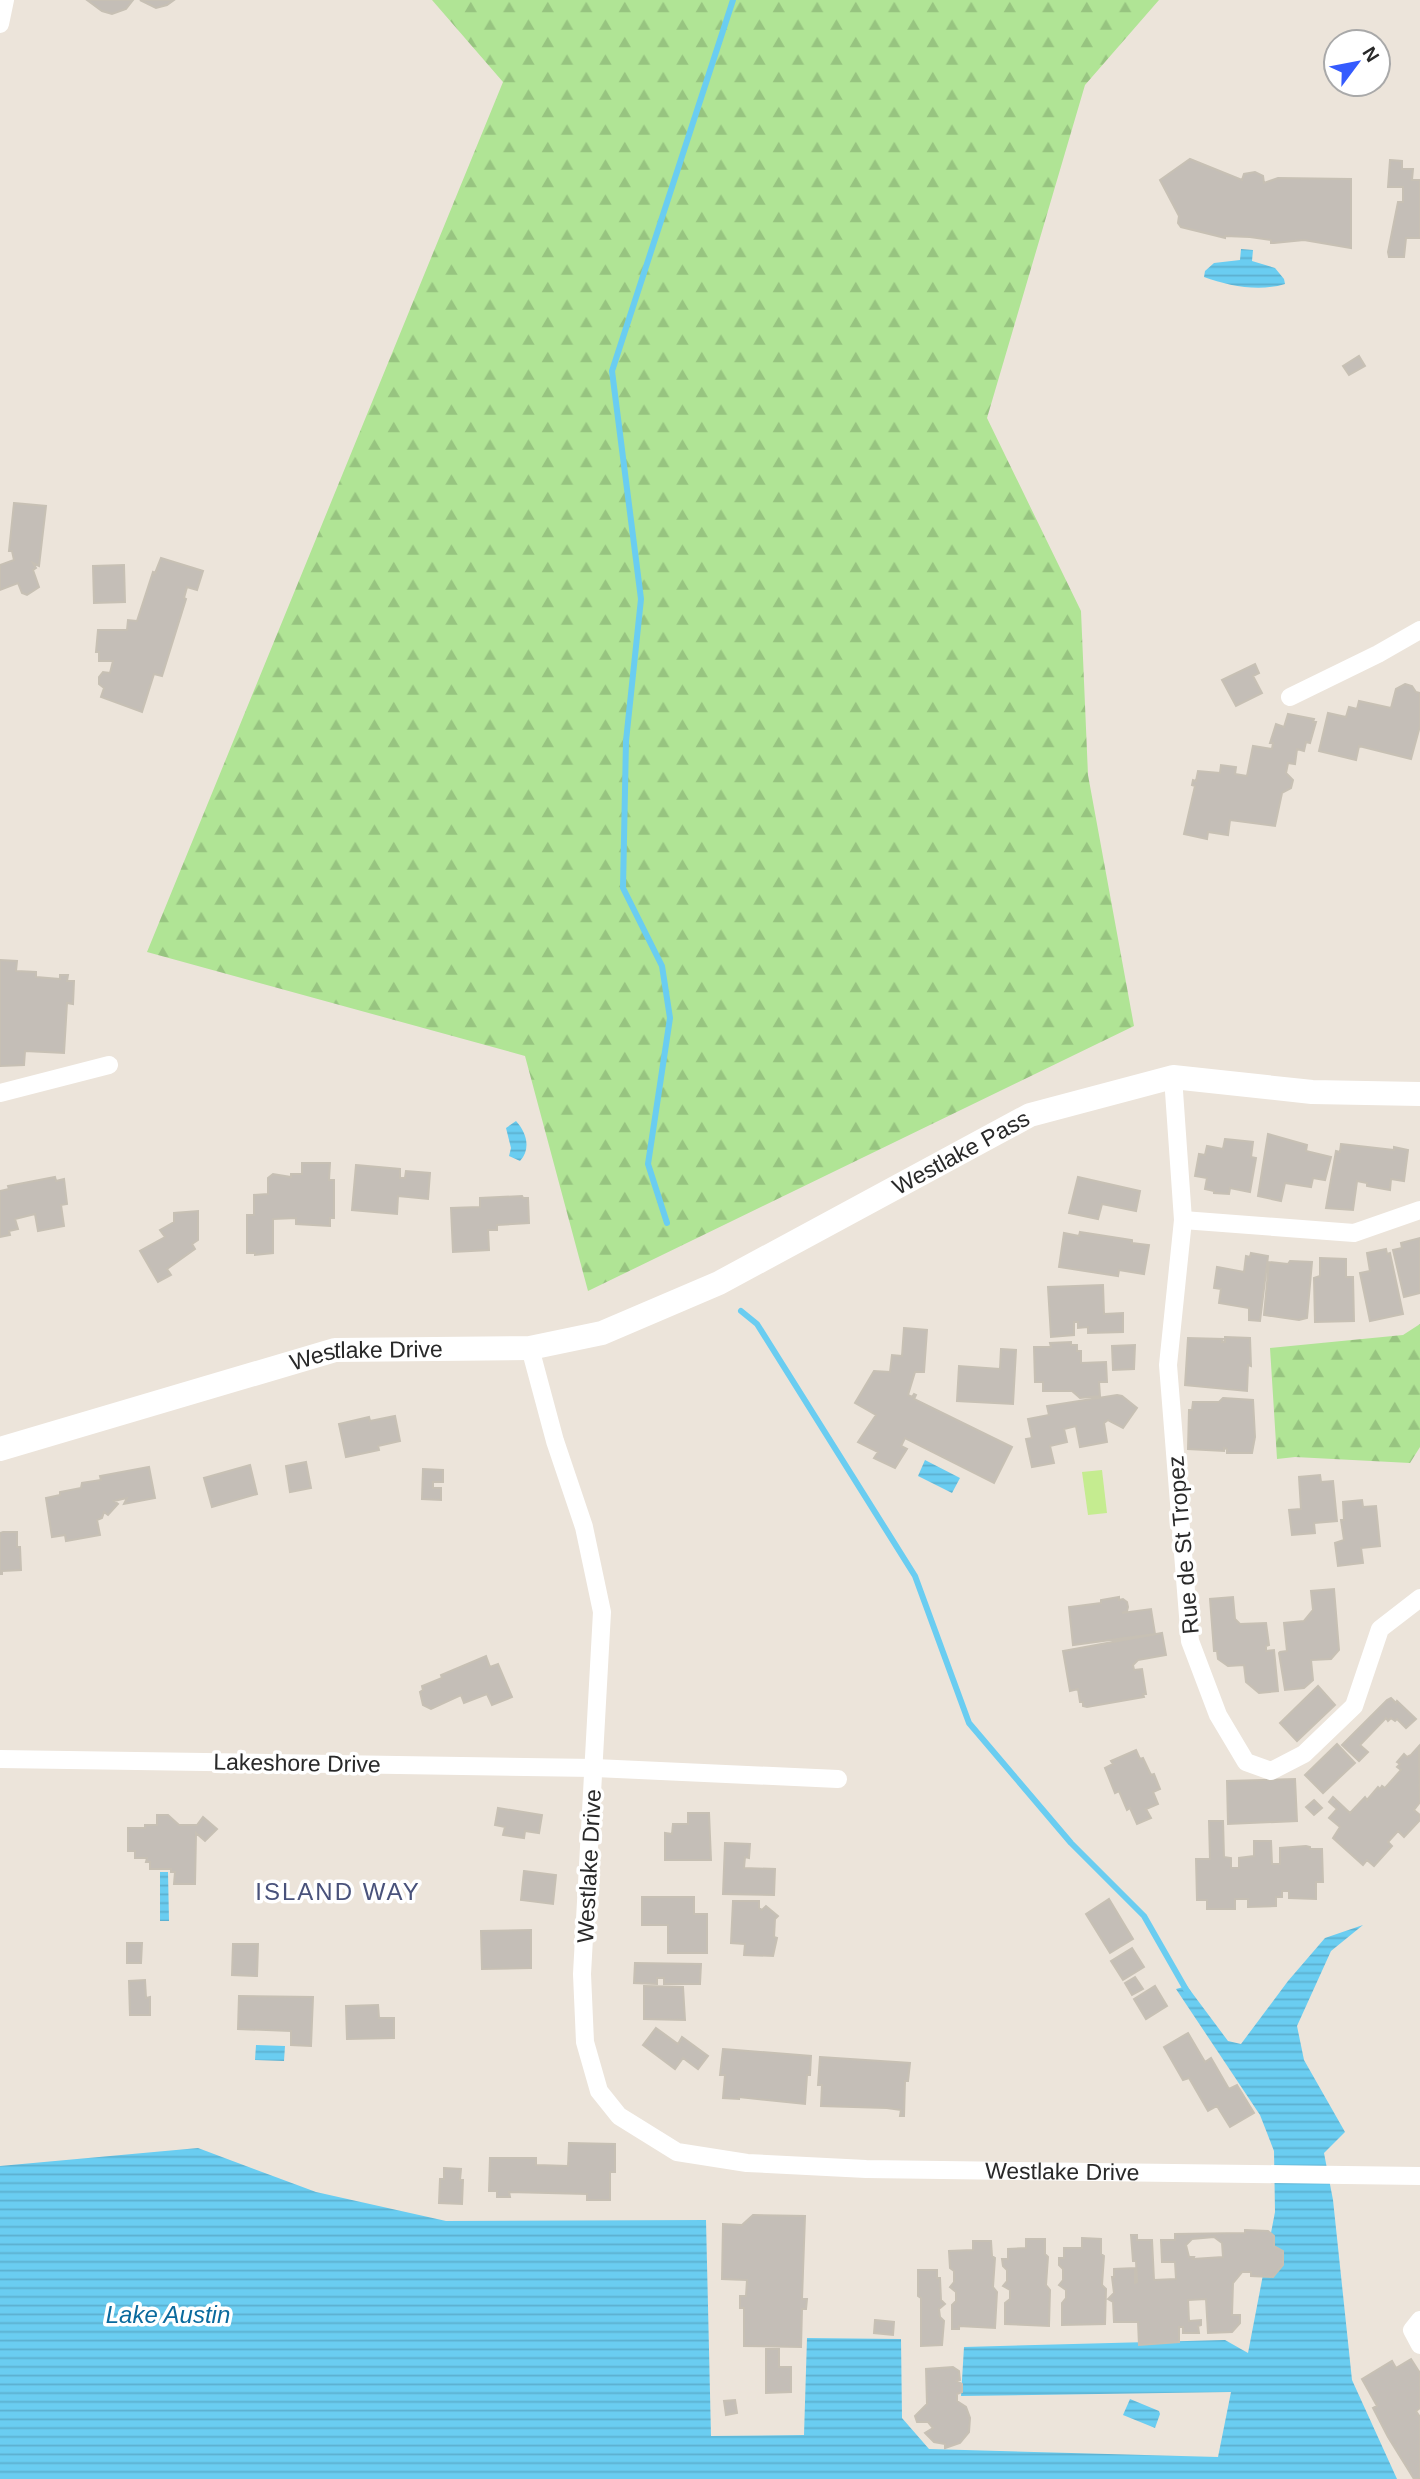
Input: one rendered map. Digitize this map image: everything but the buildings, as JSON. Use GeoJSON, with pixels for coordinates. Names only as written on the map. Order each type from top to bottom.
{"type":"FeatureCollection","features":[{"type":"Feature","properties":{"kind":"street"},"geometry":{"type":"LineString","coordinates":[[0,24],[5,0]]}},
{"type":"Feature","properties":{"kind":"street"},"geometry":{"type":"LineString","coordinates":[[1290,697],[1420,630]]}},
{"type":"Feature","properties":{"kind":"street"},"geometry":{"type":"LineString","coordinates":[[0,1093],[109,1065]]}},
{"type":"Feature","properties":{"kind":"street","name":"Westlake Pass"},"geometry":{"type":"LineString","coordinates":[[530,1348],[602,1333],[719,1283],[1030,1115],[1173,1077],[1311,1092],[1420,1094]]}},
{"type":"Feature","properties":{"kind":"street","name":"Rue de St Tropez"},"geometry":{"type":"LineString","coordinates":[[1173,1077],[1183,1220],[1168,1365],[1190,1641],[1217,1715],[1246,1762],[1271,1771],[1304,1754],[1330,1731],[1353,1706],[1380,1629],[1420,1598]]}},
{"type":"Feature","properties":{"kind":"street"},"geometry":{"type":"LineString","coordinates":[[1183,1220],[1354,1233],[1420,1210]]}},
{"type":"Feature","properties":{"kind":"street","name":"Westlake Drive"},"geometry":{"type":"LineString","coordinates":[[0,1449],[335,1350],[530,1348],[555,1441],[584,1527],[601,1612],[595,1768],[582,1974],[585,2042],[599,2091],[619,2116],[677,2152],[747,2163],[866,2169],[1420,2176]]}},
{"type":"Feature","properties":{"kind":"street","name":"Lakeshore Drive"},"geometry":{"type":"LineString","coordinates":[[0,1759],[595,1768],[838,1779]]}},
{"type":"Feature","properties":{"kind":"street"},"geometry":{"type":"LineString","coordinates":[[1420,2320],[1412,2330],[1420,2345]]}},
{"type":"Feature","properties":{"kind":"green space"},"geometry":{"type":"Polygon","coordinates":[[[432,0],[1159,0],[1085,85],[987,418],[1081,611],[1088,775],[1134,1026],[588,1291],[525,1056],[147,952],[503,82],[432,0]]]}},
{"type":"Feature","properties":{"kind":"green space"},"geometry":{"type":"Polygon","coordinates":[[[1420,1324],[1420,1447],[1410,1463],[1295,1457],[1277,1459],[1270,1348],[1403,1335],[1420,1324]]]}},
{"type":"Feature","properties":{"kind":"green space"},"geometry":{"type":"Polygon","coordinates":[[[1102,1470],[1107,1513],[1088,1515],[1082,1472],[1102,1470]]]}},
{"type":"Feature","properties":{"kind":"water"},"geometry":{"type":"Polygon","coordinates":[[[1241,249],[1253,250],[1252,261],[1275,268],[1285,284],[1265,288],[1244,287],[1204,277],[1205,271],[1214,263],[1240,260],[1241,249]]]}},
{"type":"Feature","properties":{"kind":"water"},"geometry":{"type":"Polygon","coordinates":[[[516,1121],[526,1141],[526,1151],[520,1161],[509,1156],[511,1148],[506,1128],[516,1121]]]}},
{"type":"Feature","properties":{"kind":"water"},"geometry":{"type":"Polygon","coordinates":[[[925,1460],[960,1478],[952,1493],[918,1476],[925,1460]]]}},
{"type":"Feature","properties":{"kind":"water"},"geometry":{"type":"Polygon","coordinates":[[[160,1872],[168,1872],[169,1921],[160,1921],[160,1872]]]}},
{"type":"Feature","properties":{"kind":"water","name":"Lake Austin"},"geometry":{"type":"Polygon","coordinates":[[[1363,1925],[1331,1951],[1297,2026],[1304,2060],[1345,2132],[1324,2153],[1333,2200],[1352,2380],[1397,2479],[0,2479],[0,2166],[198,2148],[316,2192],[446,2221],[706,2220],[711,2436],[804,2435],[807,2338],[901,2339],[902,2418],[929,2449],[1218,2457],[1231,2392],[961,2396],[964,2347],[1225,2340],[1248,2353],[1275,2212],[1274,2151],[1260,2115],[1176,1989],[1187,1986],[1228,2041],[1241,2044],[1288,1981],[1325,1938],[1363,1925]]]}},
{"type":"Feature","properties":{"kind":"water"},"geometry":{"type":"Polygon","coordinates":[[[256,2045],[285,2046],[284,2061],[255,2060],[256,2045]]]}},
{"type":"Feature","properties":{"kind":"water"},"geometry":{"type":"Polygon","coordinates":[[[1130,2399],[1159,2411],[1155,2428],[1123,2415],[1130,2399]]]}},
{"type":"Feature","properties":{"kind":"waterway"},"geometry":{"type":"LineString","coordinates":[[667,1223],[648,1164],[670,1018],[662,966],[623,888],[626,741],[641,599],[612,371],[733,0]]}},
{"type":"Feature","properties":{"kind":"waterway"},"geometry":{"type":"LineString","coordinates":[[741,1311],[757,1324],[915,1576],[969,1723],[1071,1843],[1144,1916],[1188,1993]]}},
{"type":"Feature","properties":{"kind":"district","name":"ISLAND WAY"},"geometry":{"type":"Point","coordinates":[338,1892]}}]}
